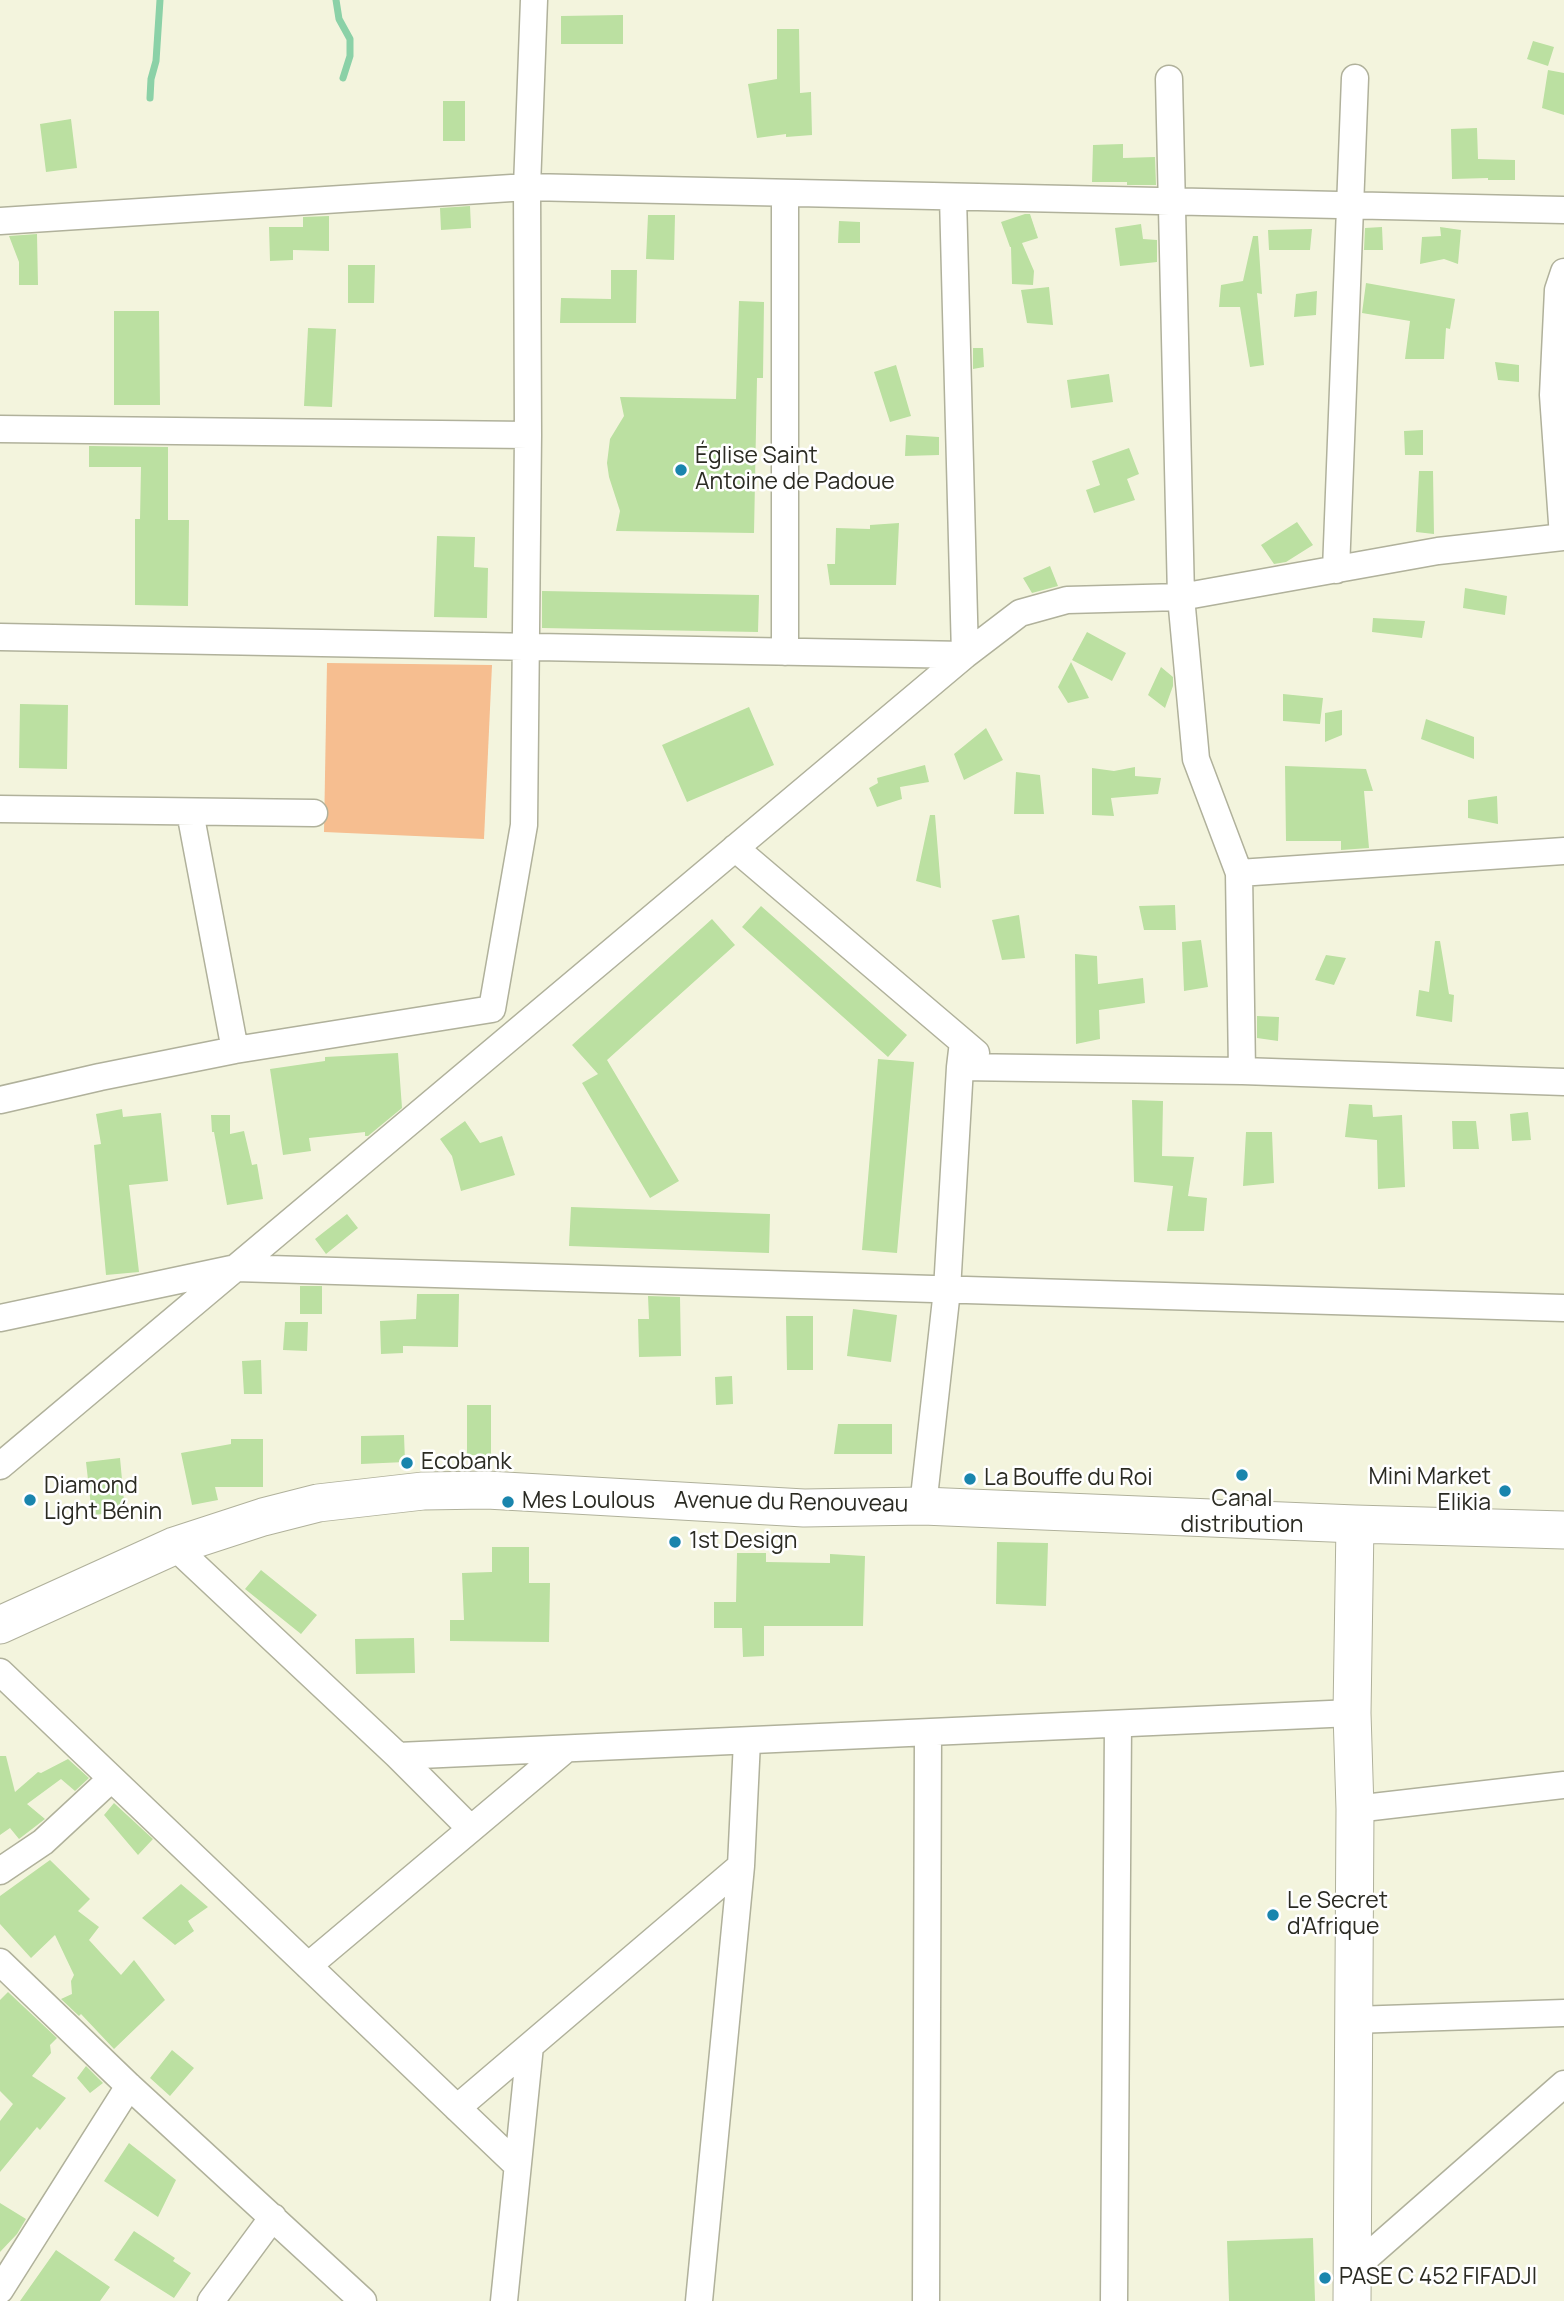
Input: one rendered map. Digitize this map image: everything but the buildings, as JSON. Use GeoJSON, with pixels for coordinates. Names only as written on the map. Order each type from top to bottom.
{"type":"FeatureCollection","features":[{"type":"Feature","properties":{"kind":"main road","name":"Avenue du Renouveau"},"geometry":{"type":"LineString","coordinates":[[0,1625],[174,1546],[263,1517],[318,1503],[424,1491],[487,1490],[804,1508],[923,1506],[1564,1530]]}},
{"type":"Feature","properties":{"kind":"main road"},"geometry":{"type":"LineString","coordinates":[[1352,2286],[1355,1809],[1352,1713],[1355,1524]]}},
{"type":"Feature","properties":{"kind":"street"},"geometry":{"type":"LineString","coordinates":[[0,1100],[235,1050],[492,1009],[524,825],[528,435],[527,187],[534,0]]}},
{"type":"Feature","properties":{"kind":"street"},"geometry":{"type":"LineString","coordinates":[[1336,570],[1355,78]]}},
{"type":"Feature","properties":{"kind":"street"},"geometry":{"type":"LineString","coordinates":[[1169,79],[1181,597],[1196,759],[1239,873],[1242,1071]]}},
{"type":"Feature","properties":{"kind":"street"},"geometry":{"type":"LineString","coordinates":[[0,221],[527,187],[1564,210]]}},
{"type":"Feature","properties":{"kind":"street"},"geometry":{"type":"LineString","coordinates":[[785,193],[785,652]]}},
{"type":"Feature","properties":{"kind":"street"},"geometry":{"type":"LineString","coordinates":[[953,197],[965,655]]}},
{"type":"Feature","properties":{"kind":"street"},"geometry":{"type":"LineString","coordinates":[[0,1466],[965,655],[1020,613],[1066,600],[1181,597],[1438,551],[1563,537],[1553,396],[1558,290],[1564,272]]}},
{"type":"Feature","properties":{"kind":"street"},"geometry":{"type":"LineString","coordinates":[[0,429],[528,435]]}},
{"type":"Feature","properties":{"kind":"street"},"geometry":{"type":"LineString","coordinates":[[0,637],[965,655]]}},
{"type":"Feature","properties":{"kind":"street"},"geometry":{"type":"LineString","coordinates":[[0,810],[314,813]]}},
{"type":"Feature","properties":{"kind":"street"},"geometry":{"type":"LineString","coordinates":[[190,812],[235,1050]]}},
{"type":"Feature","properties":{"kind":"street"},"geometry":{"type":"LineString","coordinates":[[735,848],[962,1054],[995,1068],[1242,1071],[1564,1082]]}},
{"type":"Feature","properties":{"kind":"street"},"geometry":{"type":"LineString","coordinates":[[1239,873],[1564,851]]}},
{"type":"Feature","properties":{"kind":"street"},"geometry":{"type":"LineString","coordinates":[[923,1506],[947,1290],[962,1054]]}},
{"type":"Feature","properties":{"kind":"street"},"geometry":{"type":"LineString","coordinates":[[0,1318],[236,1268],[1564,1308]]}},
{"type":"Feature","properties":{"kind":"street"},"geometry":{"type":"LineString","coordinates":[[174,1546],[398,1756],[470,1828]]}},
{"type":"Feature","properties":{"kind":"street"},"geometry":{"type":"LineString","coordinates":[[0,1672],[517,2165]]}},
{"type":"Feature","properties":{"kind":"street"},"geometry":{"type":"LineString","coordinates":[[398,1756],[1352,1713]]}},
{"type":"Feature","properties":{"kind":"street"},"geometry":{"type":"LineString","coordinates":[[1114,2301],[1118,1724]]}},
{"type":"Feature","properties":{"kind":"street"},"geometry":{"type":"LineString","coordinates":[[926,2301],[928,1733]]}},
{"type":"Feature","properties":{"kind":"street"},"geometry":{"type":"LineString","coordinates":[[699,2301],[741,1866],[747,1741]]}},
{"type":"Feature","properties":{"kind":"street"},"geometry":{"type":"LineString","coordinates":[[308,1966],[566,1749]]}},
{"type":"Feature","properties":{"kind":"street"},"geometry":{"type":"LineString","coordinates":[[0,1871],[43,1842],[111,1779]]}},
{"type":"Feature","properties":{"kind":"street"},"geometry":{"type":"LineString","coordinates":[[1355,1809],[1564,1785]]}},
{"type":"Feature","properties":{"kind":"street"},"geometry":{"type":"LineString","coordinates":[[457,2108],[741,1866]]}},
{"type":"Feature","properties":{"kind":"street"},"geometry":{"type":"LineString","coordinates":[[2,1967],[363,2301]]}},
{"type":"Feature","properties":{"kind":"street"},"geometry":{"type":"LineString","coordinates":[[1353,2020],[1564,2013]]}},
{"type":"Feature","properties":{"kind":"street"},"geometry":{"type":"LineString","coordinates":[[504,2301],[530,2046]]}},
{"type":"Feature","properties":{"kind":"street"},"geometry":{"type":"LineString","coordinates":[[1352,2286],[1564,2084]]}},
{"type":"Feature","properties":{"kind":"street"},"geometry":{"type":"LineString","coordinates":[[0,2290],[129,2086]]}},
{"type":"Feature","properties":{"kind":"street"},"geometry":{"type":"LineString","coordinates":[[211,2301],[274,2217]]}},
{"type":"Feature","properties":{"kind":"shaded area"},"geometry":{"type":"Polygon","coordinates":[[[327,663],[492,665],[484,839],[324,832],[327,663]]]}},
{"type":"Feature","properties":{"kind":"waterway"},"geometry":{"type":"LineString","coordinates":[[150,98],[156,61],[160,0]]}},
{"type":"Feature","properties":{"kind":"waterway"},"geometry":{"type":"LineString","coordinates":[[336,0],[339,19],[350,39],[350,56],[343,78]]}},
{"type":"Feature","properties":{"kind":"place","name":"Église Saint Antoine de Padoue"},"geometry":{"type":"Point","coordinates":[681,470]}},
{"type":"Feature","properties":{"kind":"place","name":"Ecobank"},"geometry":{"type":"Point","coordinates":[407,1463]}},
{"type":"Feature","properties":{"kind":"place","name":"Canal distribution"},"geometry":{"type":"Point","coordinates":[1242,1475]}},
{"type":"Feature","properties":{"kind":"place","name":"La Bouffe du Roi"},"geometry":{"type":"Point","coordinates":[970,1479]}},
{"type":"Feature","properties":{"kind":"place","name":"Mini Market Elikia"},"geometry":{"type":"Point","coordinates":[1505,1491]}},
{"type":"Feature","properties":{"kind":"place","name":"Diamond Light Bénin"},"geometry":{"type":"Point","coordinates":[30,1500]}},
{"type":"Feature","properties":{"kind":"place","name":"Mes Loulous"},"geometry":{"type":"Point","coordinates":[508,1502]}},
{"type":"Feature","properties":{"kind":"place","name":"1st Design"},"geometry":{"type":"Point","coordinates":[675,1542]}},
{"type":"Feature","properties":{"kind":"place","name":"Le Secret d'Afrique"},"geometry":{"type":"Point","coordinates":[1273,1915]}},
{"type":"Feature","properties":{"kind":"place","name":"PASE C 452 FIFADJI"},"geometry":{"type":"Point","coordinates":[1325,2278]}}]}
